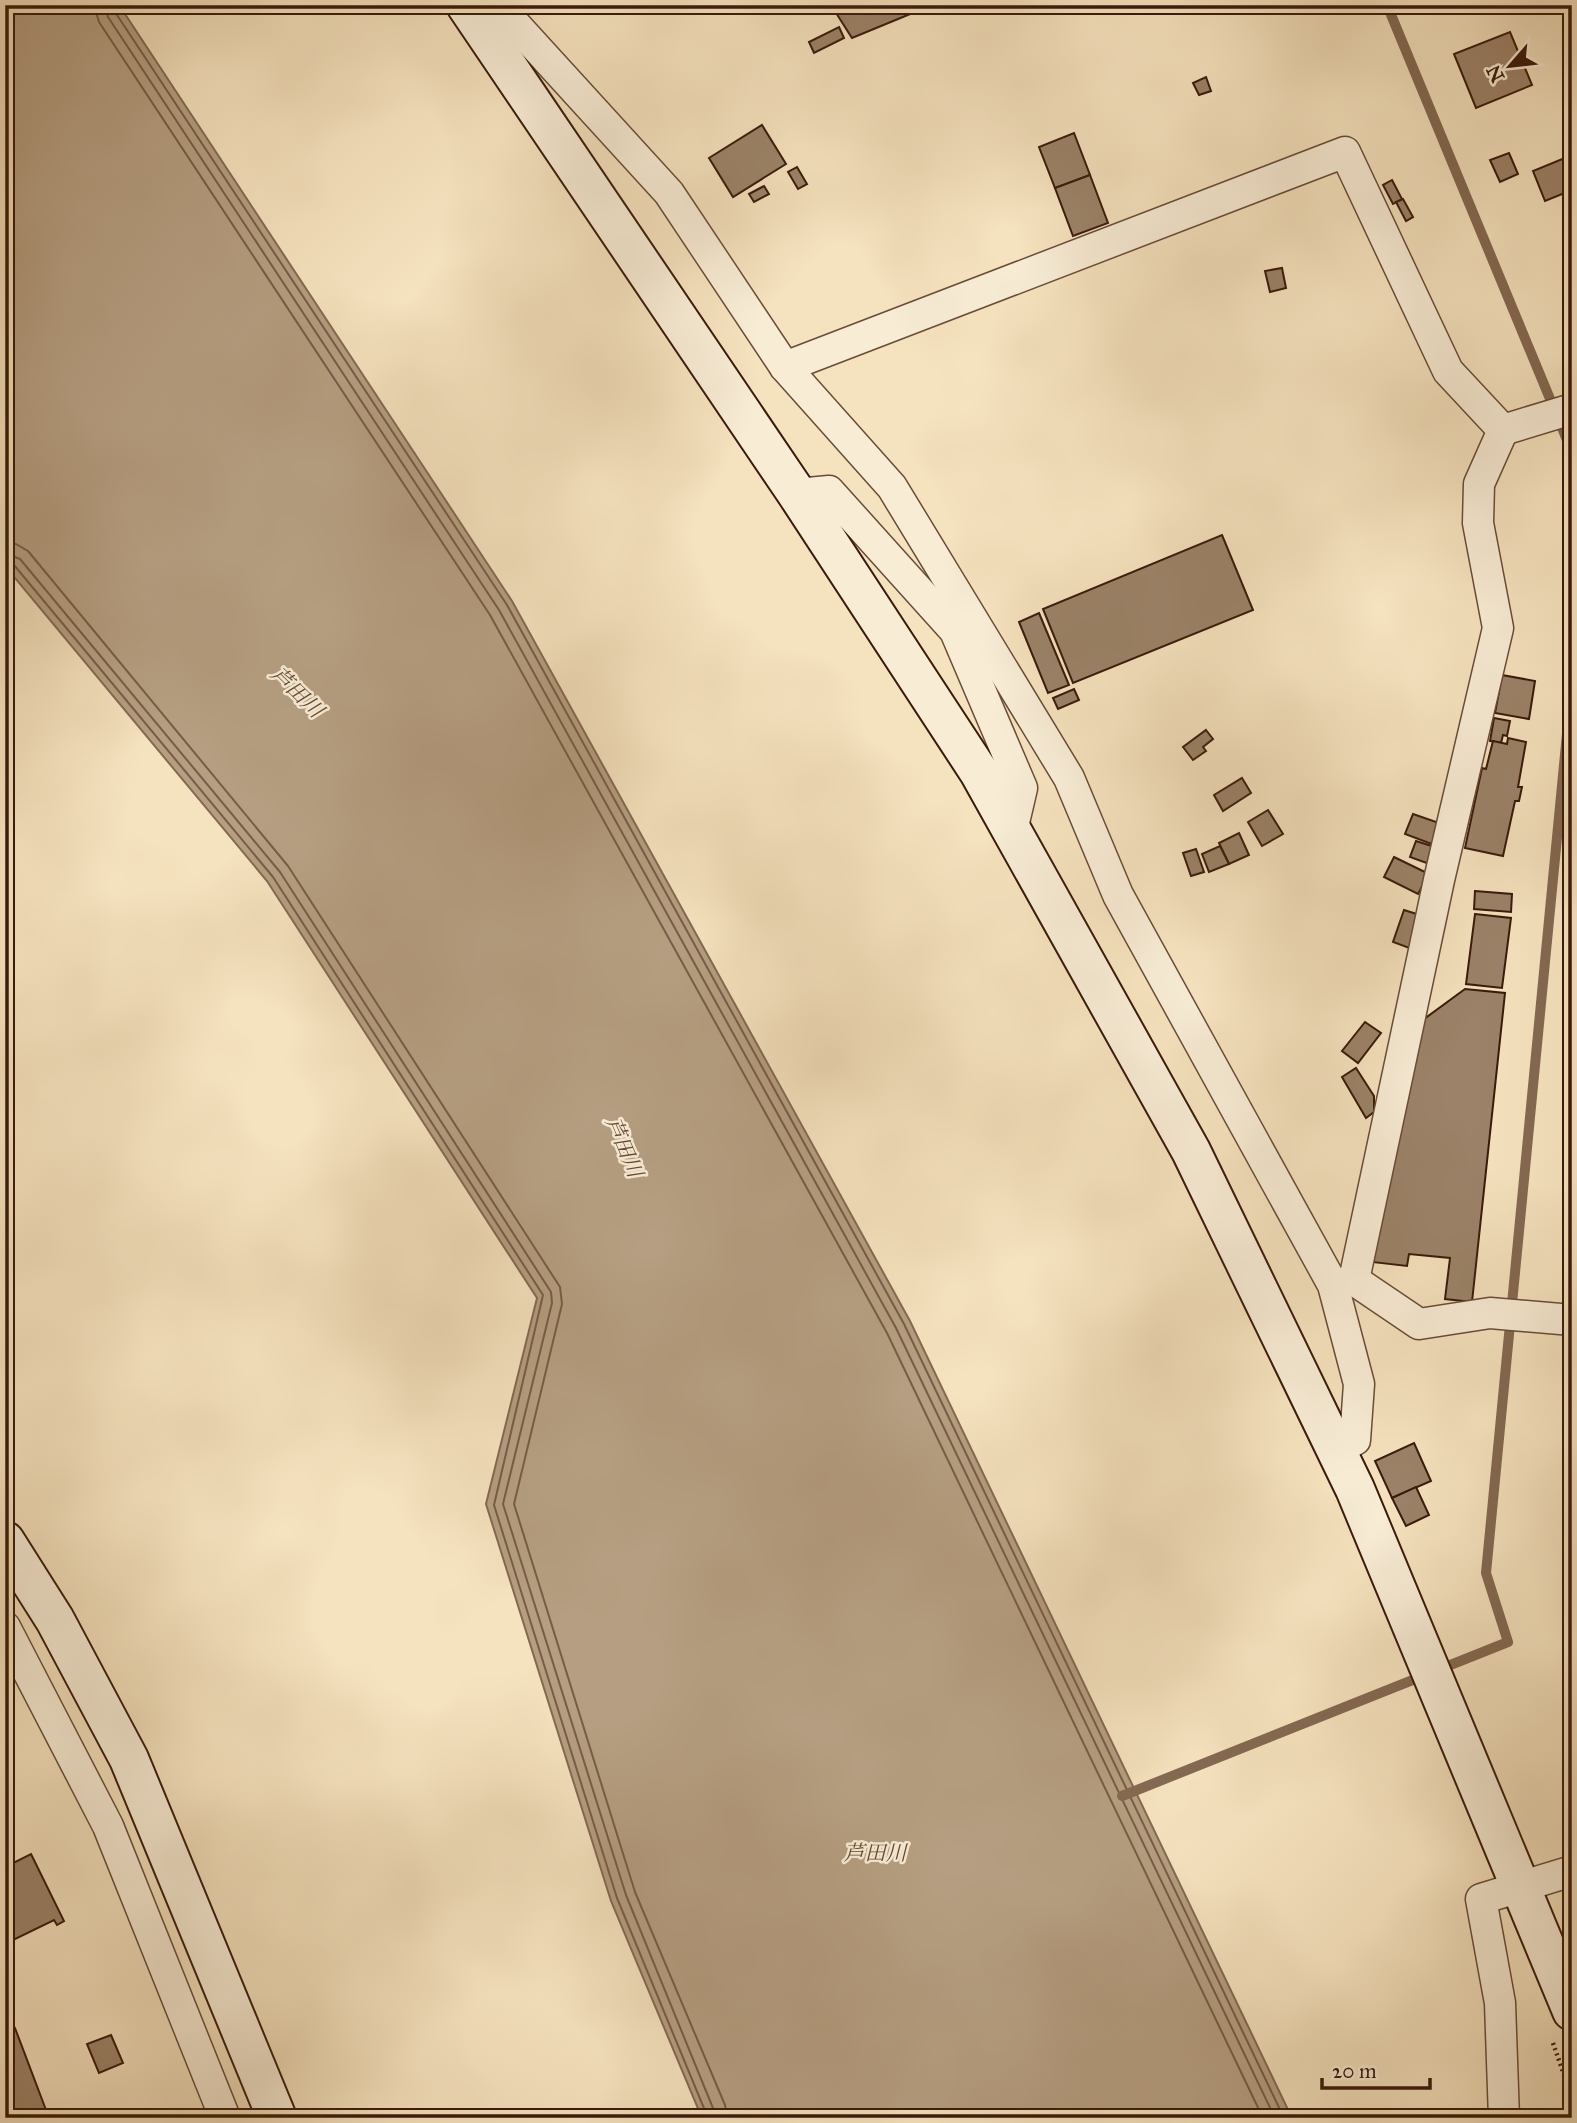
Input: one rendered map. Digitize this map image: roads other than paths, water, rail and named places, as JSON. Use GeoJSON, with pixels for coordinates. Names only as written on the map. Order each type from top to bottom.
{"type":"FeatureCollection","features":[{"type":"Feature","properties":{"kind":"street"},"geometry":{"type":"LineString","coordinates":[[466,5],[797,494],[979,772],[1191,1151],[1336,1450],[1523,1888],[1572,2011]]}},
{"type":"Feature","properties":{"kind":"street"},"geometry":{"type":"LineString","coordinates":[[503,5],[513,22],[669,193],[785,367],[892,487],[964,625],[1069,778],[1118,895],[1343,1282],[1359,1384],[1355,1440],[1336,1450]]}},
{"type":"Feature","properties":{"kind":"street"},"geometry":{"type":"LineString","coordinates":[[785,367],[1345,152],[1448,371],[1503,430]]}},
{"type":"Feature","properties":{"kind":"street"},"geometry":{"type":"LineString","coordinates":[[1343,1282],[1499,628],[1478,523],[1479,484],[1503,430],[1572,409]]}},
{"type":"Feature","properties":{"kind":"street"},"geometry":{"type":"LineString","coordinates":[[797,494],[829,491],[964,625],[1022,788],[1012,831]]}},
{"type":"Feature","properties":{"kind":"street"},"geometry":{"type":"LineString","coordinates":[[1343,1282],[1419,1324],[1490,1313],[1572,1320]]}},
{"type":"Feature","properties":{"kind":"street"},"geometry":{"type":"LineString","coordinates":[[5,1541],[55,1620],[129,1759],[277,2118]]}},
{"type":"Feature","properties":{"kind":"street"},"geometry":{"type":"LineString","coordinates":[[5,1627],[108,1826],[225,2118]]}},
{"type":"Feature","properties":{"kind":"street"},"geometry":{"type":"LineString","coordinates":[[1504,2118],[1500,2003],[1481,1899],[1572,1871]]}},
{"type":"Feature","properties":{"kind":"water","name":"芦田川"},"geometry":{"type":"Polygon","coordinates":[[[5,5],[119,5],[512,601],[910,1321],[1292,2118],[702,2118],[611,1901],[486,1504],[537,1298],[267,881],[5,566],[5,5]]]}},
{"type":"Feature","properties":{"kind":"waterway"},"geometry":{"type":"LineString","coordinates":[[1387,5],[1572,452]]}},
{"type":"Feature","properties":{"kind":"waterway"},"geometry":{"type":"LineString","coordinates":[[1122,1796],[1508,1642],[1486,1573],[1572,682]]}}]}
